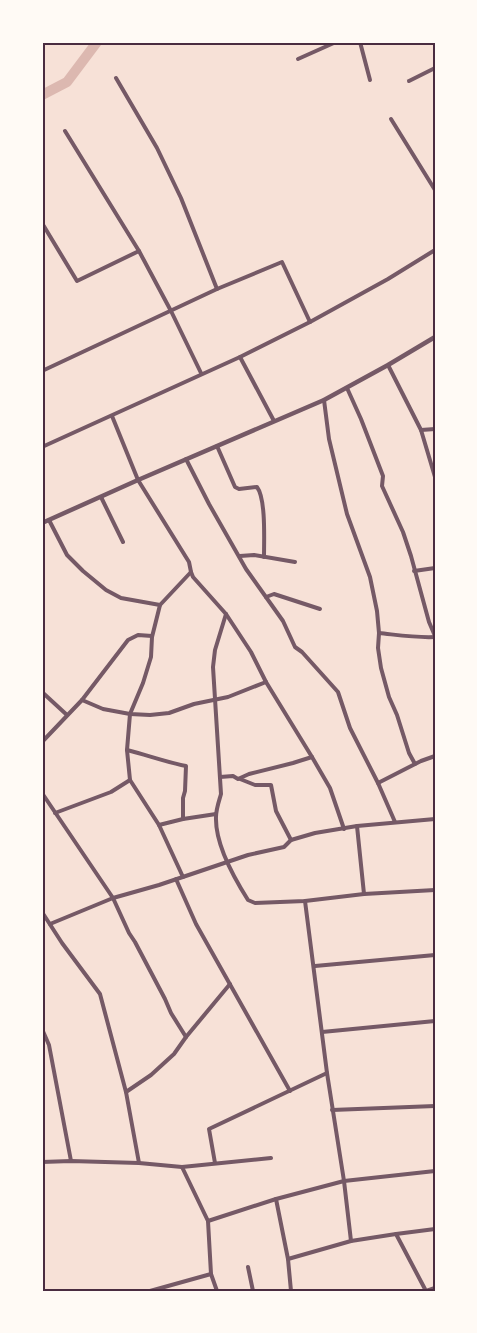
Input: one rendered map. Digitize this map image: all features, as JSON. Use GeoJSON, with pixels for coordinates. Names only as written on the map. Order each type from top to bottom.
{"type":"FeatureCollection","features":[{"type":"Feature","properties":{"kind":"street"},"geometry":{"type":"LineString","coordinates":[[298,59],[336,42]]}},
{"type":"Feature","properties":{"kind":"street"},"geometry":{"type":"LineString","coordinates":[[360,42],[370,80]]}},
{"type":"Feature","properties":{"kind":"street"},"geometry":{"type":"LineString","coordinates":[[409,81],[435,68]]}},
{"type":"Feature","properties":{"kind":"street"},"geometry":{"type":"LineString","coordinates":[[116,78],[167,168],[217,289]]}},
{"type":"Feature","properties":{"kind":"street"},"geometry":{"type":"LineString","coordinates":[[391,119],[435,190]]}},
{"type":"Feature","properties":{"kind":"street"},"geometry":{"type":"LineString","coordinates":[[65,131],[139,251],[201,373]]}},
{"type":"Feature","properties":{"kind":"street"},"geometry":{"type":"LineString","coordinates":[[42,223],[77,281],[139,251]]}},
{"type":"Feature","properties":{"kind":"street"},"geometry":{"type":"LineString","coordinates":[[42,447],[240,357],[310,322],[435,250]]}},
{"type":"Feature","properties":{"kind":"street"},"geometry":{"type":"LineString","coordinates":[[42,371],[217,289],[282,262],[310,322]]}},
{"type":"Feature","properties":{"kind":"street"},"geometry":{"type":"LineString","coordinates":[[42,523],[324,400],[435,337]]}},
{"type":"Feature","properties":{"kind":"street"},"geometry":{"type":"LineString","coordinates":[[240,357],[274,421]]}},
{"type":"Feature","properties":{"kind":"street"},"geometry":{"type":"LineString","coordinates":[[388,365],[421,430],[435,477]]}},
{"type":"Feature","properties":{"kind":"street"},"geometry":{"type":"LineString","coordinates":[[347,388],[383,476],[382,486],[403,532],[435,636],[416,638],[379,633]]}},
{"type":"Feature","properties":{"kind":"street"},"geometry":{"type":"LineString","coordinates":[[324,400],[329,439],[347,514],[370,577],[377,611],[381,668],[409,753],[416,764]]}},
{"type":"Feature","properties":{"kind":"street"},"geometry":{"type":"LineString","coordinates":[[112,416],[138,480],[189,562],[191,572],[226,614],[251,652],[266,682],[330,788],[344,830]]}},
{"type":"Feature","properties":{"kind":"street"},"geometry":{"type":"LineString","coordinates":[[421,430],[435,429]]}},
{"type":"Feature","properties":{"kind":"street"},"geometry":{"type":"LineString","coordinates":[[217,446],[235,487],[239,489],[257,487],[260,490],[264,557]]}},
{"type":"Feature","properties":{"kind":"street"},"geometry":{"type":"LineString","coordinates":[[186,459],[252,580],[283,621],[296,647],[338,692],[350,728],[395,822]]}},
{"type":"Feature","properties":{"kind":"street"},"geometry":{"type":"LineString","coordinates":[[101,497],[123,542]]}},
{"type":"Feature","properties":{"kind":"street"},"geometry":{"type":"LineString","coordinates":[[49,520],[67,555],[106,590],[121,598],[160,605]]}},
{"type":"Feature","properties":{"kind":"street"},"geometry":{"type":"LineString","coordinates":[[240,556],[254,555],[294,562]]}},
{"type":"Feature","properties":{"kind":"street"},"geometry":{"type":"LineString","coordinates":[[414,571],[435,568]]}},
{"type":"Feature","properties":{"kind":"street"},"geometry":{"type":"LineString","coordinates":[[183,877],[159,825],[130,780],[127,750],[130,714],[151,657],[152,636],[160,605],[191,572]]}},
{"type":"Feature","properties":{"kind":"street"},"geometry":{"type":"LineString","coordinates":[[266,597],[274,594],[320,609]]}},
{"type":"Feature","properties":{"kind":"street"},"geometry":{"type":"LineString","coordinates":[[226,614],[215,650],[213,667],[221,794],[216,814],[216,833],[248,900],[255,903],[305,901],[364,894],[435,890]]}},
{"type":"Feature","properties":{"kind":"street"},"geometry":{"type":"LineString","coordinates":[[42,742],[82,700],[128,640],[138,635],[152,636]]}},
{"type":"Feature","properties":{"kind":"street"},"geometry":{"type":"LineString","coordinates":[[82,700],[104,709],[150,715],[170,713],[194,704],[240,693],[266,682]]}},
{"type":"Feature","properties":{"kind":"street"},"geometry":{"type":"LineString","coordinates":[[42,692],[67,715]]}},
{"type":"Feature","properties":{"kind":"street"},"geometry":{"type":"LineString","coordinates":[[127,750],[186,766],[183,819]]}},
{"type":"Feature","properties":{"kind":"street"},"geometry":{"type":"LineString","coordinates":[[378,783],[435,756]]}},
{"type":"Feature","properties":{"kind":"street"},"geometry":{"type":"LineString","coordinates":[[238,778],[312,757]]}},
{"type":"Feature","properties":{"kind":"street"},"geometry":{"type":"LineString","coordinates":[[220,777],[233,776],[255,785],[272,785],[276,811],[291,840]]}},
{"type":"Feature","properties":{"kind":"street"},"geometry":{"type":"LineString","coordinates":[[56,813],[111,792],[130,780]]}},
{"type":"Feature","properties":{"kind":"street"},"geometry":{"type":"LineString","coordinates":[[42,793],[114,898],[129,933],[171,1013],[186,1036]]}},
{"type":"Feature","properties":{"kind":"street"},"geometry":{"type":"LineString","coordinates":[[159,825],[216,814]]}},
{"type":"Feature","properties":{"kind":"street"},"geometry":{"type":"LineString","coordinates":[[50,924],[114,898],[262,851],[284,847],[291,840],[315,833],[344,830],[357,826],[435,819]]}},
{"type":"Feature","properties":{"kind":"street"},"geometry":{"type":"LineString","coordinates":[[357,826],[364,894]]}},
{"type":"Feature","properties":{"kind":"street"},"geometry":{"type":"LineString","coordinates":[[176,879],[196,924],[290,1091]]}},
{"type":"Feature","properties":{"kind":"street"},"geometry":{"type":"LineString","coordinates":[[305,901],[351,1241]]}},
{"type":"Feature","properties":{"kind":"street"},"geometry":{"type":"LineString","coordinates":[[42,912],[100,994],[126,1092],[139,1163]]}},
{"type":"Feature","properties":{"kind":"street"},"geometry":{"type":"LineString","coordinates":[[315,966],[435,955]]}},
{"type":"Feature","properties":{"kind":"street"},"geometry":{"type":"LineString","coordinates":[[126,1092],[151,1075],[174,1054],[186,1036],[230,984]]}},
{"type":"Feature","properties":{"kind":"street"},"geometry":{"type":"LineString","coordinates":[[321,1032],[435,1021]]}},
{"type":"Feature","properties":{"kind":"street"},"geometry":{"type":"LineString","coordinates":[[42,1029],[49,1045],[71,1161]]}},
{"type":"Feature","properties":{"kind":"street"},"geometry":{"type":"LineString","coordinates":[[215,1163],[209,1129],[327,1073]]}},
{"type":"Feature","properties":{"kind":"street"},"geometry":{"type":"LineString","coordinates":[[332,1110],[435,1106]]}},
{"type":"Feature","properties":{"kind":"street"},"geometry":{"type":"LineString","coordinates":[[42,1162],[139,1163],[183,1167],[271,1158]]}},
{"type":"Feature","properties":{"kind":"street"},"geometry":{"type":"LineString","coordinates":[[183,1167],[208,1221],[211,1274],[217,1291]]}},
{"type":"Feature","properties":{"kind":"street"},"geometry":{"type":"LineString","coordinates":[[208,1221],[276,1199],[344,1181],[435,1171]]}},
{"type":"Feature","properties":{"kind":"street"},"geometry":{"type":"LineString","coordinates":[[276,1199],[288,1258],[291,1291]]}},
{"type":"Feature","properties":{"kind":"street"},"geometry":{"type":"LineString","coordinates":[[288,1258],[351,1241],[435,1229]]}},
{"type":"Feature","properties":{"kind":"street"},"geometry":{"type":"LineString","coordinates":[[396,1234],[426,1291],[435,1288]]}},
{"type":"Feature","properties":{"kind":"street"},"geometry":{"type":"LineString","coordinates":[[248,1267],[253,1291]]}},
{"type":"Feature","properties":{"kind":"street"},"geometry":{"type":"LineString","coordinates":[[151,1291],[211,1274]]}},
{"type":"Feature","properties":{"kind":"waterway"},"geometry":{"type":"LineString","coordinates":[[42,95],[67,82],[97,42]]}}]}
